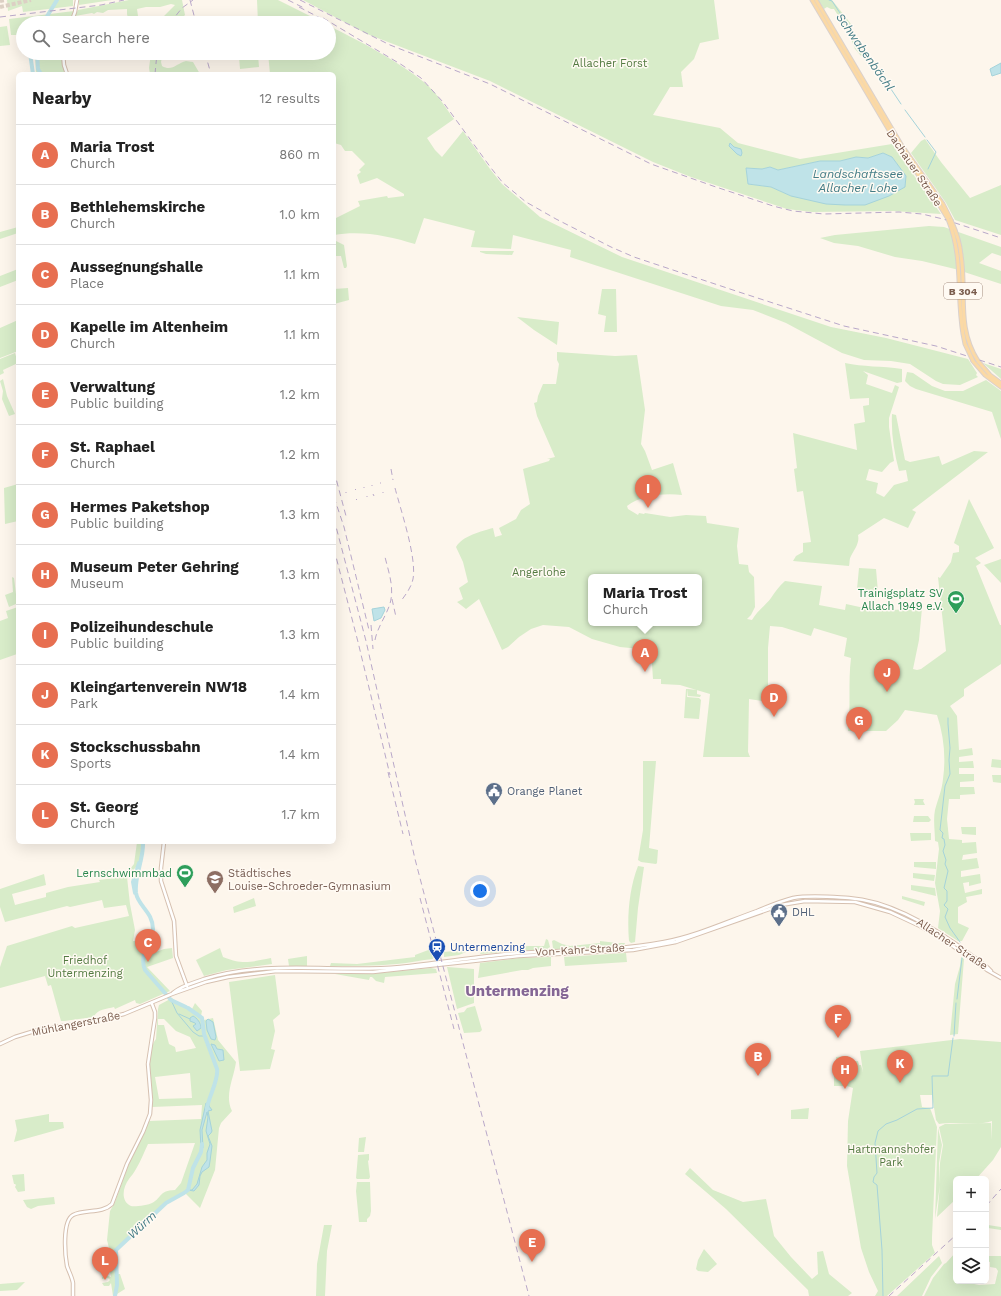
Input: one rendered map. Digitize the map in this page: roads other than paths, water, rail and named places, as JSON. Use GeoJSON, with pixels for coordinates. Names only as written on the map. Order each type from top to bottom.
{"type":"FeatureCollection","features":[{"type":"Feature","properties":{"kind":"main road"},"geometry":{"type":"LineString","coordinates":[[74,16],[77,0]]}},
{"type":"Feature","properties":{"kind":"main road","name":"Dachauer Straße"},"geometry":{"type":"LineString","coordinates":[[812,0],[906,159],[943,204],[958,238],[962,256],[965,330],[968,343],[978,361],[990,375],[1001,383]]}},
{"type":"Feature","properties":{"kind":"main road","name":"Dachauer Straße"},"geometry":{"type":"LineString","coordinates":[[816,0],[902,146],[927,184]]}},
{"type":"Feature","properties":{"kind":"main road"},"geometry":{"type":"LineString","coordinates":[[64,60],[66,72]]}},
{"type":"Feature","properties":{"kind":"main road","name":"Dachauer Straße"},"geometry":{"type":"LineString","coordinates":[[949,219],[955,238],[958,256],[963,334],[965,344],[973,361],[985,375],[1001,387]]}},
{"type":"Feature","properties":{"kind":"main road"},"geometry":{"type":"LineString","coordinates":[[164,844],[161,864],[161,881],[174,920],[176,934],[176,956],[188,987]]}},
{"type":"Feature","properties":{"kind":"main road","name":"Von-Kahr-Straße"},"geometry":{"type":"LineString","coordinates":[[152,1004],[188,987],[226,977],[258,972],[375,972],[519,956],[605,952],[647,948],[692,938],[793,900]]}},
{"type":"Feature","properties":{"kind":"main road","name":"Allacher Straße"},"geometry":{"type":"LineString","coordinates":[[793,900],[849,902],[885,910],[920,926],[944,940],[1001,978]]}},
{"type":"Feature","properties":{"kind":"main road"},"geometry":{"type":"LineString","coordinates":[[73,1296],[73,1282],[67,1266],[66,1254],[66,1232],[69,1219],[74,1214],[98,1210],[109,1207],[112,1204],[127,1164],[148,1120],[151,1100],[148,1064],[155,1018],[155,1012],[152,1004]]}},
{"type":"Feature","properties":{"kind":"main road","name":"Mühlangerstraße"},"geometry":{"type":"LineString","coordinates":[[0,1044],[31,1032],[103,1020],[152,1004]]}},
{"type":"Feature","properties":{"kind":"water"},"geometry":{"type":"Polygon","coordinates":[[[1001,63],[1001,73],[992,76],[990,69],[1001,63]]]}},
{"type":"Feature","properties":{"kind":"water"},"geometry":{"type":"Polygon","coordinates":[[[730,143],[734,147],[741,149],[741,156],[729,146],[730,143]]]}},
{"type":"Feature","properties":{"kind":"water","name":"Landschaftssee Allacher Lohe"},"geometry":{"type":"Polygon","coordinates":[[[883,153],[892,157],[906,176],[905,187],[889,196],[865,205],[826,204],[791,196],[771,187],[748,184],[746,168],[762,169],[770,167],[778,170],[820,161],[840,161],[856,157],[868,158],[883,153]]]}},
{"type":"Feature","properties":{"kind":"water"},"geometry":{"type":"Polygon","coordinates":[[[384,607],[385,610],[381,618],[374,621],[372,609],[384,607]]]}},
{"type":"Feature","properties":{"kind":"water"},"geometry":{"type":"Polygon","coordinates":[[[193,1016],[201,1026],[201,1028],[197,1031],[193,1026],[196,1024],[190,1021],[190,1018],[193,1016]]]}},
{"type":"Feature","properties":{"kind":"water"},"geometry":{"type":"Polygon","coordinates":[[[208,1019],[213,1022],[216,1037],[215,1040],[211,1039],[207,1030],[206,1021],[208,1019]]]}},
{"type":"Feature","properties":{"kind":"water"},"geometry":{"type":"Polygon","coordinates":[[[211,1044],[215,1045],[217,1049],[223,1050],[224,1060],[219,1061],[211,1044]]]}},
{"type":"Feature","properties":{"kind":"water"},"geometry":{"type":"Polygon","coordinates":[[[206,1103],[209,1104],[212,1110],[208,1111],[212,1131],[208,1136],[212,1146],[209,1167],[202,1172],[199,1185],[194,1191],[188,1190],[192,1190],[197,1184],[202,1167],[207,1160],[207,1153],[210,1144],[206,1131],[208,1117],[207,1112],[202,1130],[203,1148],[201,1148],[200,1130],[206,1103]]]}},
{"type":"Feature","properties":{"kind":"waterway","name":"Würm"},"geometry":{"type":"LineString","coordinates":[[47,16],[57,0]]}},
{"type":"Feature","properties":{"kind":"waterway","name":"Schwabenbächl"},"geometry":{"type":"LineString","coordinates":[[829,0],[832,1],[901,104]]}},
{"type":"Feature","properties":{"kind":"waterway","name":"Würm"},"geometry":{"type":"LineString","coordinates":[[31,60],[33,72]]}},
{"type":"Feature","properties":{"kind":"waterway"},"geometry":{"type":"LineString","coordinates":[[37,60],[40,72]]}},
{"type":"Feature","properties":{"kind":"waterway","name":"Schwabenbächl"},"geometry":{"type":"LineString","coordinates":[[905,110],[925,137]]}},
{"type":"Feature","properties":{"kind":"waterway","name":"Schwabenbächl"},"geometry":{"type":"LineString","coordinates":[[927,140],[936,152],[928,169]]}},
{"type":"Feature","properties":{"kind":"waterway"},"geometry":{"type":"LineString","coordinates":[[948,718],[950,774],[945,786],[940,830],[943,833],[942,838],[944,839],[945,845],[943,851],[946,860],[945,864],[948,871],[944,888],[947,891],[947,901],[944,905],[948,909],[945,917],[950,928],[960,942]]}},
{"type":"Feature","properties":{"kind":"waterway","name":"Würm"},"geometry":{"type":"LineString","coordinates":[[143,844],[136,880],[136,893],[137,898],[151,918],[153,929],[151,940],[144,953],[143,964],[145,970],[171,1000],[186,1007]]}},
{"type":"Feature","properties":{"kind":"waterway","name":"Würm"},"geometry":{"type":"LineString","coordinates":[[135,893],[133,882],[139,863]]}},
{"type":"Feature","properties":{"kind":"waterway"},"geometry":{"type":"LineString","coordinates":[[957,999],[962,958]]}},
{"type":"Feature","properties":{"kind":"waterway","name":"Würm"},"geometry":{"type":"LineString","coordinates":[[171,1000],[177,1013],[193,1032],[199,1036],[205,1036]]}},
{"type":"Feature","properties":{"kind":"waterway"},"geometry":{"type":"LineString","coordinates":[[954,1036],[956,1003]]}},
{"type":"Feature","properties":{"kind":"waterway","name":"Würm"},"geometry":{"type":"LineString","coordinates":[[188,1008],[202,1018],[204,1034],[217,1069],[217,1078],[207,1108]]}},
{"type":"Feature","properties":{"kind":"waterway","name":"Würm"},"geometry":{"type":"LineString","coordinates":[[179,1014],[190,1019]]}},
{"type":"Feature","properties":{"kind":"waterway"},"geometry":{"type":"LineString","coordinates":[[883,1296],[882,1250],[877,1185],[873,1182],[877,1173],[875,1143],[878,1131],[886,1124],[917,1109],[933,1108],[932,1076],[948,1076],[953,1038]]}},
{"type":"Feature","properties":{"kind":"waterway","name":"Würm"},"geometry":{"type":"LineString","coordinates":[[115,1296],[117,1285],[116,1250],[166,1203],[188,1190],[193,1168],[201,1152],[202,1144]]}},
{"type":"Feature","properties":{"kind":"tunnel"},"geometry":{"type":"LineString","coordinates":[[0,1],[6,0]]}},
{"type":"Feature","properties":{"kind":"tunnel"},"geometry":{"type":"LineString","coordinates":[[0,7],[31,0]]}},
{"type":"Feature","properties":{"kind":"railway"},"geometry":{"type":"LineString","coordinates":[[0,17],[101,5],[124,0]]}},
{"type":"Feature","properties":{"kind":"railway"},"geometry":{"type":"LineString","coordinates":[[190,0],[194,16]]}},
{"type":"Feature","properties":{"kind":"railway"},"geometry":{"type":"LineString","coordinates":[[176,16],[182,8],[193,0]]}},
{"type":"Feature","properties":{"kind":"railway"},"geometry":{"type":"LineString","coordinates":[[288,0],[304,8]]}},
{"type":"Feature","properties":{"kind":"railway"},"geometry":{"type":"LineString","coordinates":[[300,0],[332,16]]}},
{"type":"Feature","properties":{"kind":"railway"},"geometry":{"type":"LineString","coordinates":[[299,7],[316,16]]}},
{"type":"Feature","properties":{"kind":"railway"},"geometry":{"type":"LineString","coordinates":[[336,18],[390,45],[490,84],[651,164],[773,206],[793,211],[824,214],[899,212],[922,214],[943,219],[1001,238]]}},
{"type":"Feature","properties":{"kind":"railway"},"geometry":{"type":"LineString","coordinates":[[336,26],[421,78],[443,102],[503,183],[526,202],[556,219],[634,257],[739,292],[844,326],[936,346],[1001,367]]}},
{"type":"Feature","properties":{"kind":"railway"},"geometry":{"type":"LineString","coordinates":[[155,72],[156,60]]}},
{"type":"Feature","properties":{"kind":"railway"},"geometry":{"type":"LineString","coordinates":[[207,60],[210,72]]}},
{"type":"Feature","properties":{"kind":"railway"},"geometry":{"type":"LineString","coordinates":[[391,469],[393,480]]}},
{"type":"Feature","properties":{"kind":"railway"},"geometry":{"type":"LineString","coordinates":[[336,478],[346,516]]}},
{"type":"Feature","properties":{"kind":"railway"},"geometry":{"type":"LineString","coordinates":[[395,488],[408,534],[414,570],[411,585],[401,601]]}},
{"type":"Feature","properties":{"kind":"railway"},"geometry":{"type":"LineString","coordinates":[[336,503],[344,527],[369,630]]}},
{"type":"Feature","properties":{"kind":"railway"},"geometry":{"type":"LineString","coordinates":[[336,527],[366,641],[415,859],[529,1296]]}},
{"type":"Feature","properties":{"kind":"railway"},"geometry":{"type":"LineString","coordinates":[[336,557],[390,775]]}},
{"type":"Feature","properties":{"kind":"railway"},"geometry":{"type":"LineString","coordinates":[[375,640],[388,609],[392,589],[385,557]]}},
{"type":"Feature","properties":{"kind":"railway"},"geometry":{"type":"LineString","coordinates":[[392,599],[396,617]]}},
{"type":"Feature","properties":{"kind":"railway"},"geometry":{"type":"LineString","coordinates":[[371,625],[373,649]]}},
{"type":"Feature","properties":{"kind":"railway"},"geometry":{"type":"LineString","coordinates":[[388,772],[403,834]]}},
{"type":"Feature","properties":{"kind":"railway"},"geometry":{"type":"LineString","coordinates":[[420,898],[454,1029]]}},
{"type":"Feature","properties":{"kind":"railway"},"geometry":{"type":"LineString","coordinates":[[989,1203],[1001,1189]]}},
{"type":"Feature","properties":{"kind":"railway"},"geometry":{"type":"LineString","coordinates":[[889,1296],[953,1238]]}},
{"type":"Feature","properties":{"kind":"place","name":"Polizeihundeschule"},"geometry":{"type":"Point","coordinates":[648,508]}},
{"type":"Feature","properties":{"kind":"place","name":"Trainigsplatz SV Allach 1949 e.V."},"geometry":{"type":"Point","coordinates":[956,614]}},
{"type":"Feature","properties":{"kind":"place","name":"Maria Trost"},"geometry":{"type":"Point","coordinates":[645,672]}},
{"type":"Feature","properties":{"kind":"place","name":"Kleingartenverein NW18"},"geometry":{"type":"Point","coordinates":[887,692]}},
{"type":"Feature","properties":{"kind":"place","name":"Kapelle im Altenheim"},"geometry":{"type":"Point","coordinates":[774,717]}},
{"type":"Feature","properties":{"kind":"place","name":"Hermes Paketshop"},"geometry":{"type":"Point","coordinates":[859,740]}},
{"type":"Feature","properties":{"kind":"place","name":"Orange Planet"},"geometry":{"type":"Point","coordinates":[494,806]}},
{"type":"Feature","properties":{"kind":"place","name":"Lernschwimmbad"},"geometry":{"type":"Point","coordinates":[185,888]}},
{"type":"Feature","properties":{"kind":"place","name":"Städtisches Louise-Schroeder-Gymnasium"},"geometry":{"type":"Point","coordinates":[215,894]}},
{"type":"Feature","properties":{"kind":"place","name":"DHL"},"geometry":{"type":"Point","coordinates":[779,927]}},
{"type":"Feature","properties":{"kind":"place","name":"Aussegnungshalle"},"geometry":{"type":"Point","coordinates":[148,962]}},
{"type":"Feature","properties":{"kind":"place","name":"Untermenzing"},"geometry":{"type":"Point","coordinates":[437,962]}},
{"type":"Feature","properties":{"kind":"place","name":"St. Raphael"},"geometry":{"type":"Point","coordinates":[838,1038]}},
{"type":"Feature","properties":{"kind":"place","name":"Bethlehemskirche"},"geometry":{"type":"Point","coordinates":[758,1076]}},
{"type":"Feature","properties":{"kind":"place","name":"Stockschussbahn"},"geometry":{"type":"Point","coordinates":[900,1083]}},
{"type":"Feature","properties":{"kind":"place","name":"Museum Peter Gehring"},"geometry":{"type":"Point","coordinates":[845,1089]}},
{"type":"Feature","properties":{"kind":"place","name":"Verwaltung"},"geometry":{"type":"Point","coordinates":[532,1262]}},
{"type":"Feature","properties":{"kind":"place","name":"St. Georg"},"geometry":{"type":"Point","coordinates":[105,1280]}},
{"type":"Feature","properties":{"kind":"district","name":"Untermenzing"},"geometry":{"type":"Point","coordinates":[517,991]}},
{"type":"Feature","properties":{"kind":"park label","name":"Allacher Forst"},"geometry":{"type":"Point","coordinates":[610,63]}},
{"type":"Feature","properties":{"kind":"park label","name":"Angerlohe"},"geometry":{"type":"Point","coordinates":[539,572]}},
{"type":"Feature","properties":{"kind":"park label","name":"Friedhof Untermenzing"},"geometry":{"type":"Point","coordinates":[85,966]}},
{"type":"Feature","properties":{"kind":"park label","name":"Hartmannshofer Park"},"geometry":{"type":"Point","coordinates":[891,1155]}}]}
